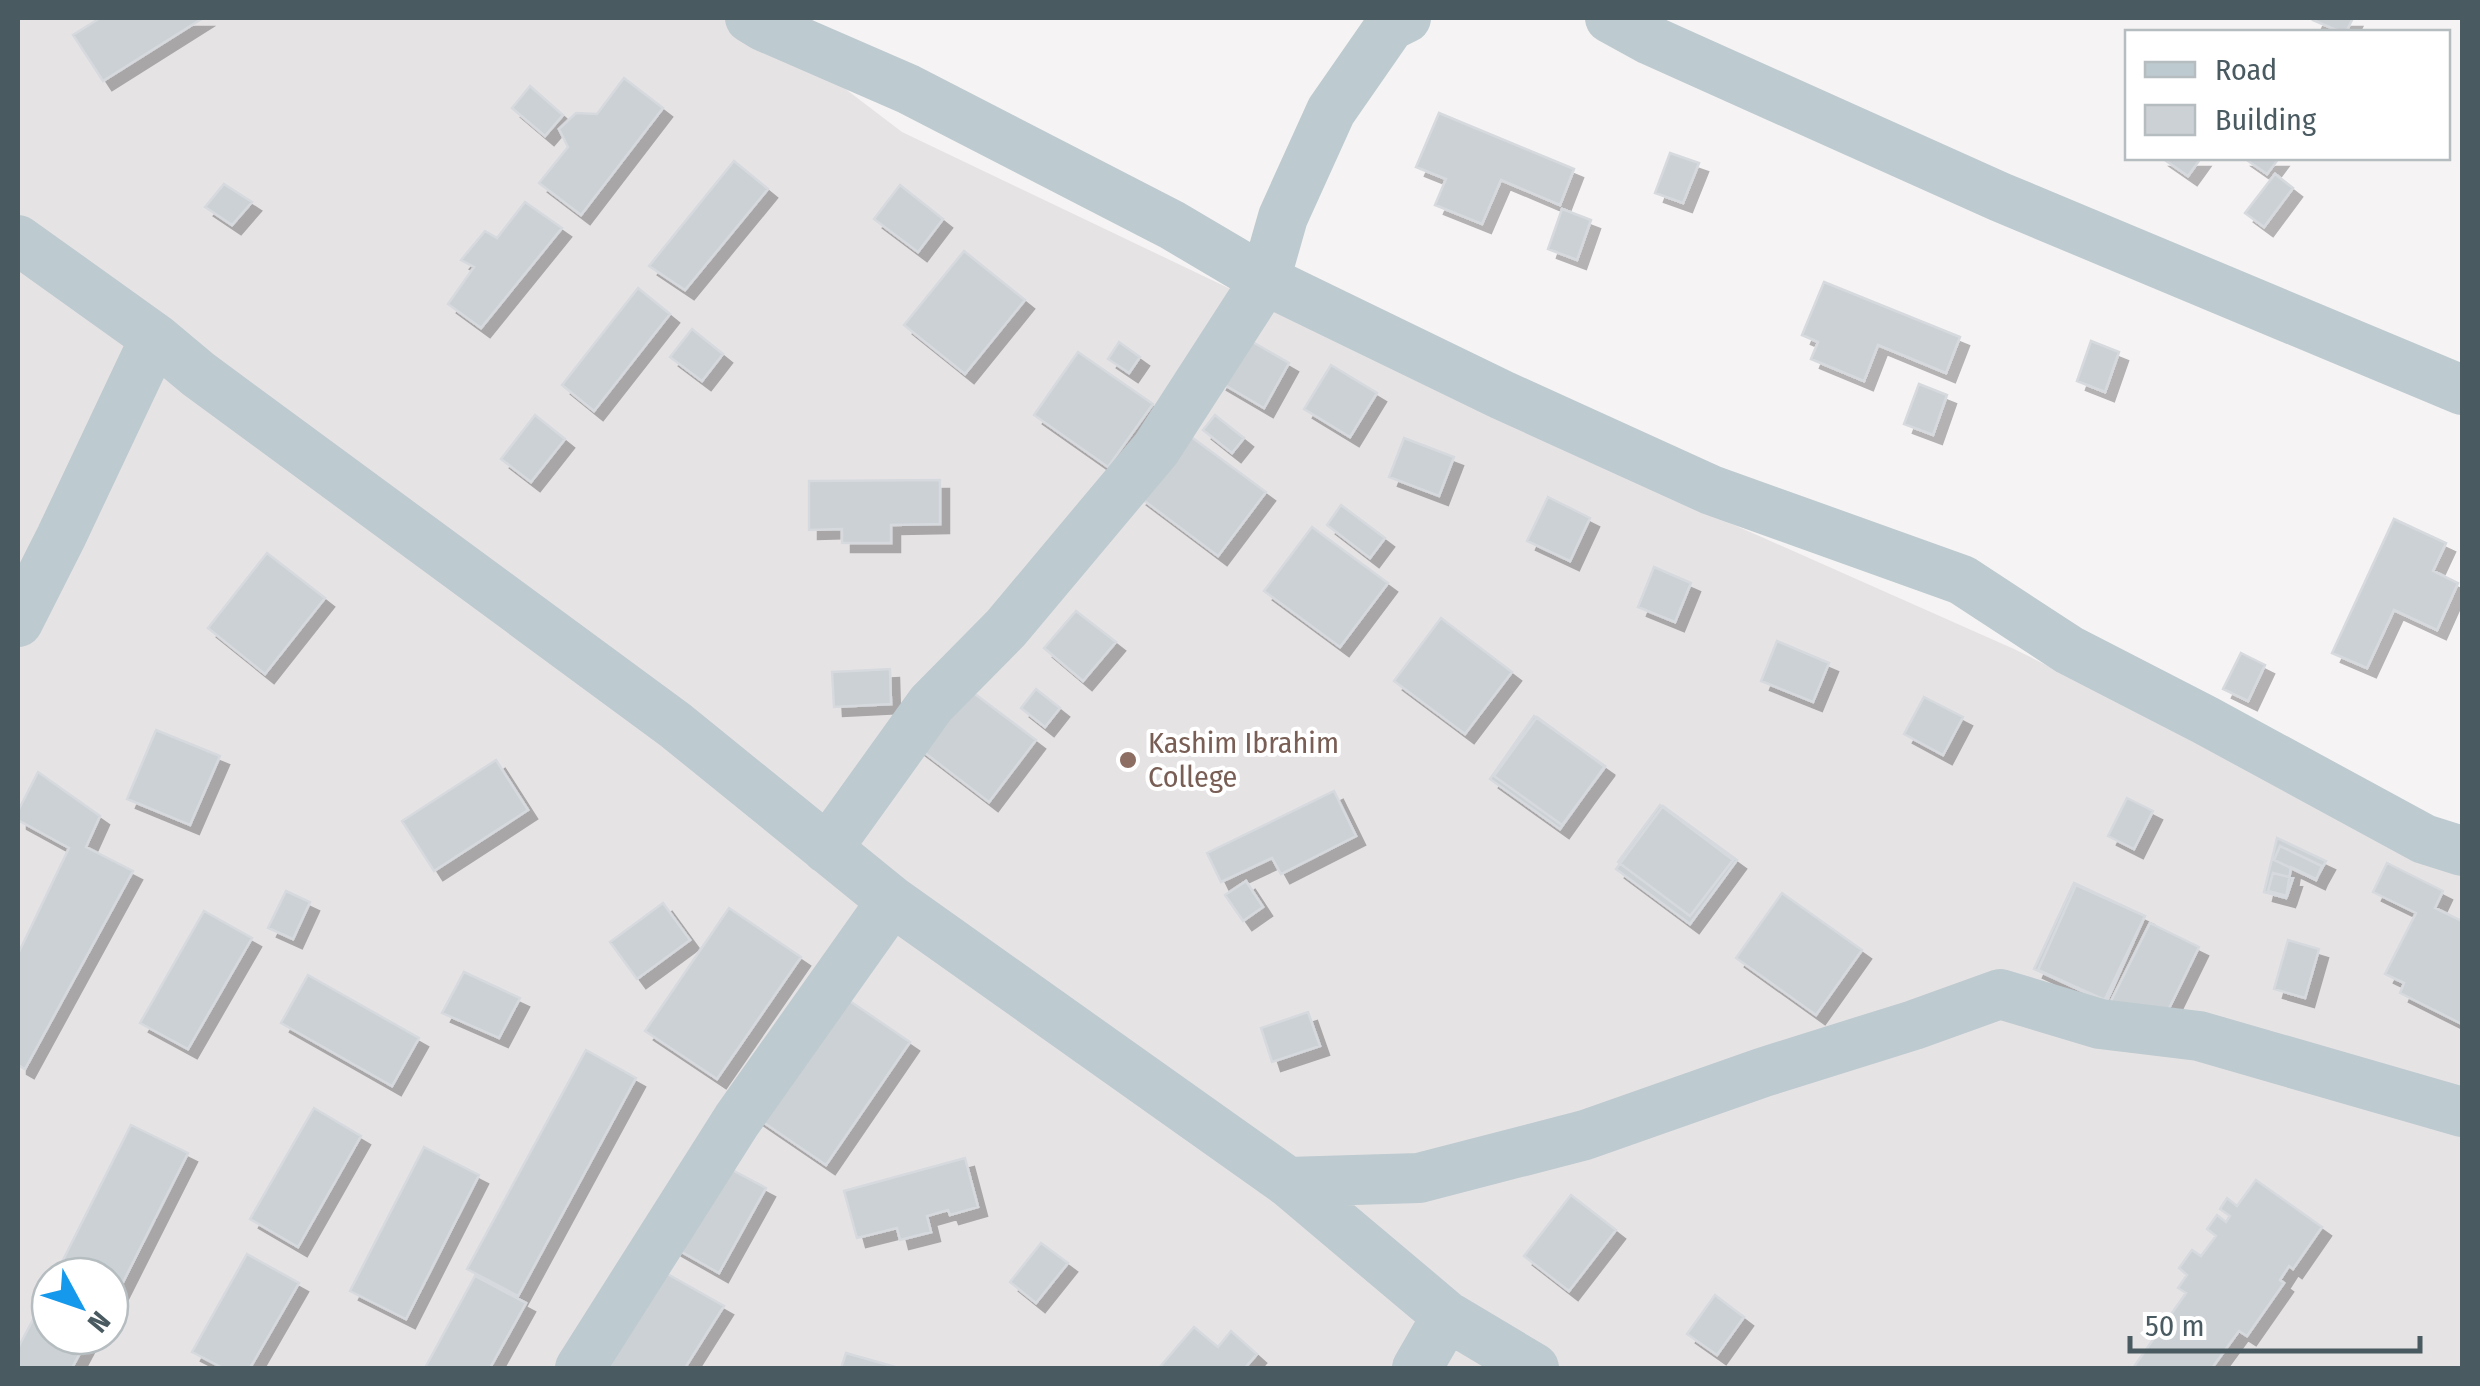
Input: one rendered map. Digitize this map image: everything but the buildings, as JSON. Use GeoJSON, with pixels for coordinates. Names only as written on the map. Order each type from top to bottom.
{"type":"FeatureCollection","features":[{"type":"Feature","properties":{"kind":"street"},"geometry":{"type":"LineString","coordinates":[[750,18],[908,89],[1172,225],[1265,280],[1502,395],[1711,490],[1962,580],[2069,650],[2424,839],[2462,851]]}},
{"type":"Feature","properties":{"kind":"street"},"geometry":{"type":"LineString","coordinates":[[828,849],[931,704],[1006,628],[1156,449],[1265,280],[1283,217],[1331,112],[1390,26],[1406,18]]}},
{"type":"Feature","properties":{"kind":"street"},"geometry":{"type":"LineString","coordinates":[[1610,18],[1650,40],[2000,197],[2462,390]]}},
{"type":"Feature","properties":{"kind":"street"},"geometry":{"type":"LineString","coordinates":[[18,240],[676,725],[892,902],[1288,1182],[1447,1316],[1534,1368]]}},
{"type":"Feature","properties":{"kind":"street"},"geometry":{"type":"LineString","coordinates":[[18,622],[156,338]]}},
{"type":"Feature","properties":{"kind":"street"},"geometry":{"type":"LineString","coordinates":[[580,1368],[738,1120],[892,902]]}},
{"type":"Feature","properties":{"kind":"street"},"geometry":{"type":"LineString","coordinates":[[1288,1182],[1418,1178],[1585,1135],[2000,994],[2100,1024],[2199,1036],[2462,1112]]}},
{"type":"Feature","properties":{"kind":"street"},"geometry":{"type":"LineString","coordinates":[[1417,1368],[1447,1316]]}},
{"type":"Feature","properties":{"kind":"shaded area","name":"Kashim Ibrahim College"},"geometry":{"type":"Polygon","coordinates":[[[18,18],[752,18],[902,132],[1599,465],[2014,649],[2462,870],[2462,1368],[18,1368],[18,18]]]}},
{"type":"Feature","properties":{"kind":"place","name":"Kashim Ibrahim College"},"geometry":{"type":"Point","coordinates":[1128,760]}}]}
